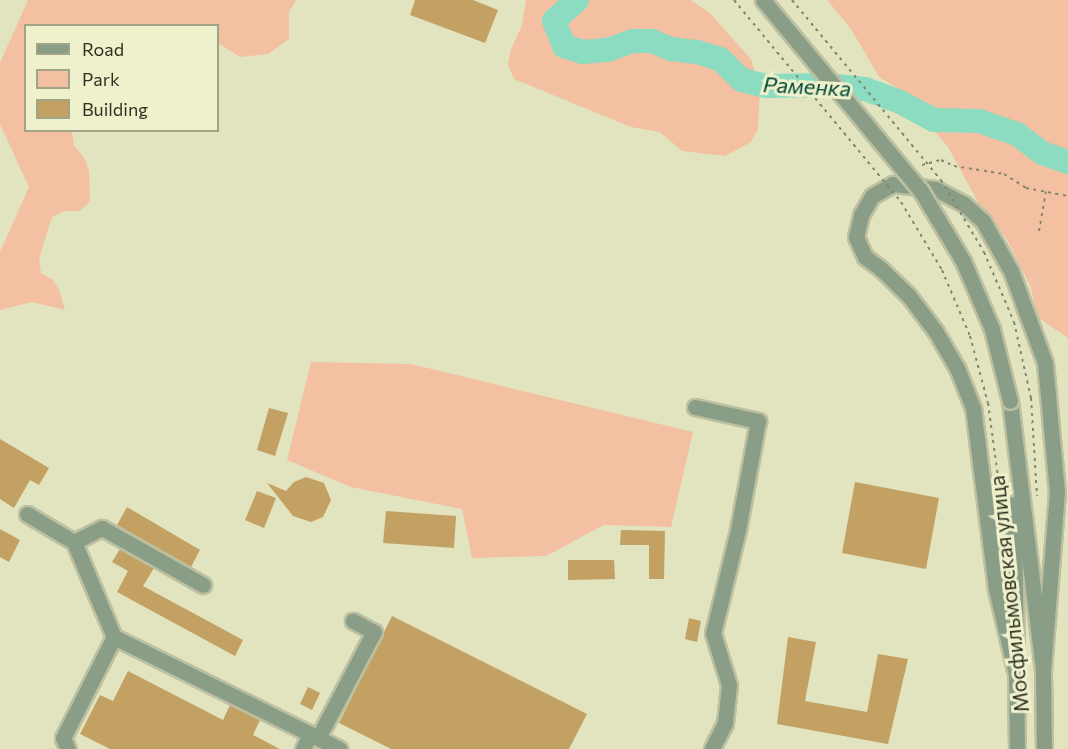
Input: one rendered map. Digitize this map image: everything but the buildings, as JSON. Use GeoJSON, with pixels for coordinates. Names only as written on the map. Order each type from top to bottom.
{"type":"FeatureCollection","features":[{"type":"Feature","properties":{"kind":"street","name":"Мосфильмовская улица"},"geometry":{"type":"LineString","coordinates":[[763,0],[927,201],[963,261],[984,310],[1002,365],[1010,401],[1043,671],[1044,749]]}},
{"type":"Feature","properties":{"kind":"street"},"geometry":{"type":"LineString","coordinates":[[1015,670],[996,589],[974,408],[957,368],[936,333],[909,296],[881,268],[865,257],[856,237],[861,215],[872,196],[893,184],[936,189],[964,204],[983,221],[1011,271],[1045,363],[1057,492],[1043,671]]}},
{"type":"Feature","properties":{"kind":"street"},"geometry":{"type":"LineString","coordinates":[[695,407],[758,421],[738,530],[713,633],[729,685],[725,723],[712,749]]}},
{"type":"Feature","properties":{"kind":"street","name":"Мосфильмовская улица"},"geometry":{"type":"LineString","coordinates":[[1013,435],[1017,749]]}},
{"type":"Feature","properties":{"kind":"street"},"geometry":{"type":"LineString","coordinates":[[27,514],[75,542],[114,636],[339,749]]}},
{"type":"Feature","properties":{"kind":"street"},"geometry":{"type":"LineString","coordinates":[[75,542],[102,528],[203,585]]}},
{"type":"Feature","properties":{"kind":"street"},"geometry":{"type":"LineString","coordinates":[[303,749],[314,736],[374,632],[353,621]]}},
{"type":"Feature","properties":{"kind":"street"},"geometry":{"type":"LineString","coordinates":[[68,749],[63,738],[114,636]]}},
{"type":"Feature","properties":{"kind":"path"},"geometry":{"type":"LineString","coordinates":[[734,0],[901,202],[942,270],[970,336],[988,403]]}},
{"type":"Feature","properties":{"kind":"path"},"geometry":{"type":"LineString","coordinates":[[922,165],[941,160],[954,166],[1004,174],[1026,188],[1068,196]]}},
{"type":"Feature","properties":{"kind":"path"},"geometry":{"type":"LineString","coordinates":[[1039,231],[1046,192]]}},
{"type":"Feature","properties":{"kind":"path"},"geometry":{"type":"LineString","coordinates":[[1031,398],[1037,506]]}},
{"type":"Feature","properties":{"kind":"green space"},"geometry":{"type":"Polygon","coordinates":[[[28,0],[296,0],[289,12],[289,39],[268,54],[240,57],[219,44],[219,24],[24,24],[24,132],[72,132],[74,146],[84,157],[89,171],[90,202],[79,211],[65,211],[52,217],[39,259],[41,273],[53,280],[60,292],[65,310],[32,302],[0,310],[0,252],[29,187],[0,124],[0,63],[28,0]]]}},
{"type":"Feature","properties":{"kind":"green space"},"geometry":{"type":"Polygon","coordinates":[[[526,0],[690,0],[710,13],[751,59],[760,87],[758,129],[751,142],[725,156],[682,151],[660,132],[631,127],[514,79],[508,65],[510,52],[522,25],[526,0]]]}},
{"type":"Feature","properties":{"kind":"green space"},"geometry":{"type":"Polygon","coordinates":[[[827,0],[1068,0],[1068,338],[1037,317],[1031,287],[1006,238],[979,204],[948,147],[899,89],[879,77],[851,29],[827,0]]]}},
{"type":"Feature","properties":{"kind":"green space"},"geometry":{"type":"Polygon","coordinates":[[[311,362],[411,364],[693,432],[671,527],[604,525],[546,556],[472,558],[462,509],[351,487],[287,460],[311,362]]]}},
{"type":"Feature","properties":{"kind":"waterway","name":"Раменка"},"geometry":{"type":"LineString","coordinates":[[577,0],[554,21],[564,46],[583,52],[608,50],[633,41],[652,41],[671,49],[697,52],[720,59],[742,80],[766,86],[825,85],[865,89],[900,102],[934,120],[979,121],[1017,134],[1042,153],[1068,162]]}}]}
